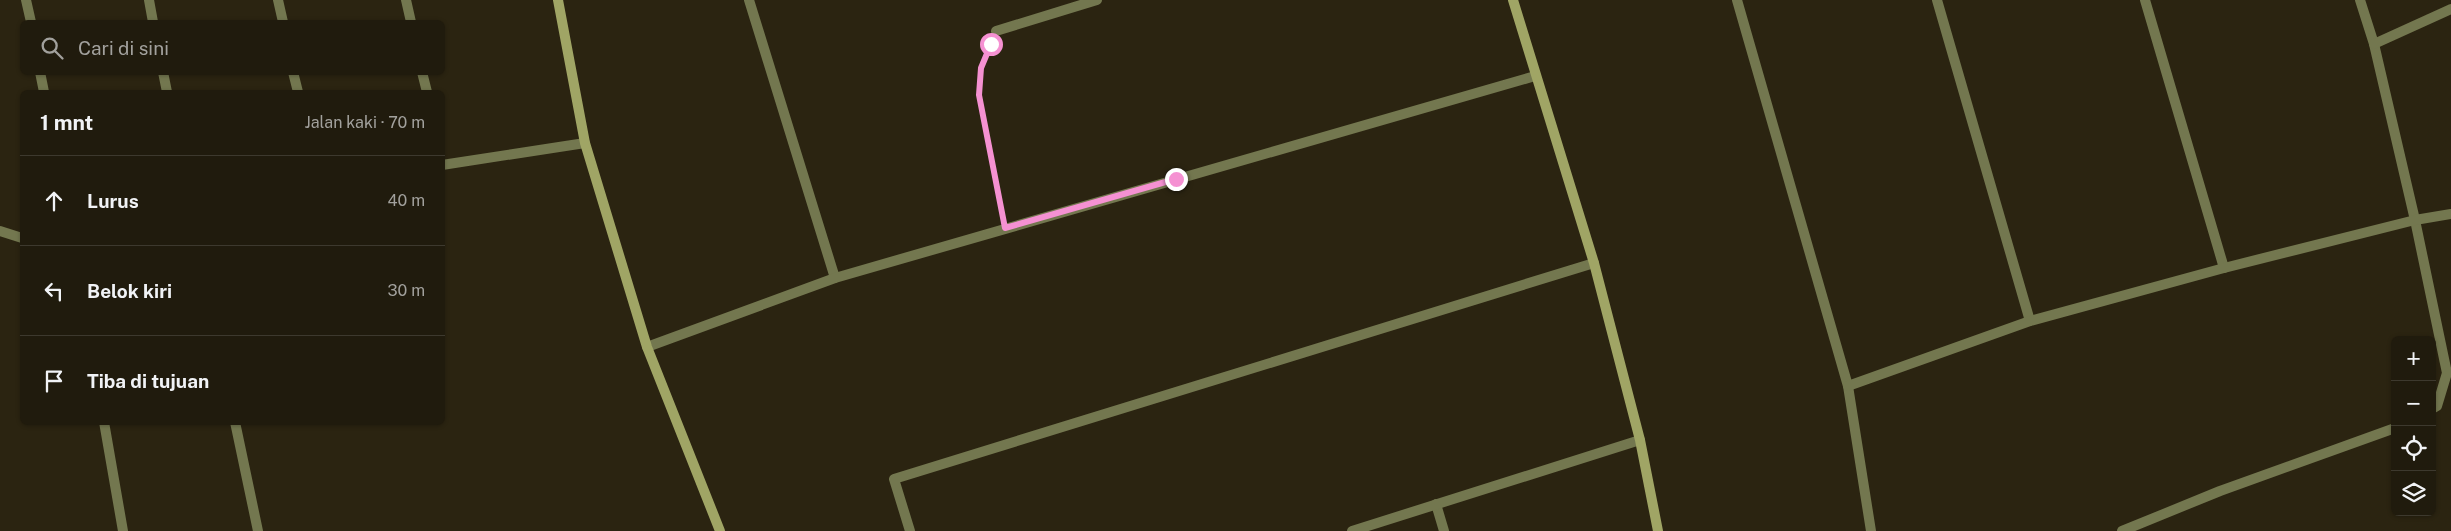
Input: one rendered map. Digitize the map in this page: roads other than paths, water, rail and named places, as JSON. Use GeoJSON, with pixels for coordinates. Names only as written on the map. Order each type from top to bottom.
{"type":"FeatureCollection","features":[{"type":"Feature","properties":{"kind":"street"},"geometry":{"type":"LineString","coordinates":[[26,0],[31,20]]}},
{"type":"Feature","properties":{"kind":"street"},"geometry":{"type":"LineString","coordinates":[[149,0],[153,20]]}},
{"type":"Feature","properties":{"kind":"street"},"geometry":{"type":"LineString","coordinates":[[278,0],[283,20]]}},
{"type":"Feature","properties":{"kind":"street"},"geometry":{"type":"LineString","coordinates":[[406,0],[411,20]]}},
{"type":"Feature","properties":{"kind":"street"},"geometry":{"type":"LineString","coordinates":[[558,0],[585,143],[647,347],[720,531]]}},
{"type":"Feature","properties":{"kind":"street"},"geometry":{"type":"LineString","coordinates":[[749,0],[835,278]]}},
{"type":"Feature","properties":{"kind":"street"},"geometry":{"type":"LineString","coordinates":[[996,31],[1097,0]]}},
{"type":"Feature","properties":{"kind":"street"},"geometry":{"type":"LineString","coordinates":[[1513,0],[1594,263],[1640,440],[1658,531]]}},
{"type":"Feature","properties":{"kind":"street"},"geometry":{"type":"LineString","coordinates":[[1737,0],[1848,386],[1871,531]]}},
{"type":"Feature","properties":{"kind":"street"},"geometry":{"type":"LineString","coordinates":[[1937,0],[2030,321]]}},
{"type":"Feature","properties":{"kind":"street"},"geometry":{"type":"LineString","coordinates":[[2145,0],[2224,268]]}},
{"type":"Feature","properties":{"kind":"street"},"geometry":{"type":"LineString","coordinates":[[2360,0],[2374,44],[2415,220],[2446,373],[2436,407]]}},
{"type":"Feature","properties":{"kind":"street"},"geometry":{"type":"LineString","coordinates":[[2374,44],[2451,9]]}},
{"type":"Feature","properties":{"kind":"street"},"geometry":{"type":"LineString","coordinates":[[41,75],[44,90]]}},
{"type":"Feature","properties":{"kind":"street"},"geometry":{"type":"LineString","coordinates":[[164,75],[167,90]]}},
{"type":"Feature","properties":{"kind":"street"},"geometry":{"type":"LineString","coordinates":[[295,75],[298,90]]}},
{"type":"Feature","properties":{"kind":"street"},"geometry":{"type":"LineString","coordinates":[[423,75],[426,90]]}},
{"type":"Feature","properties":{"kind":"street"},"geometry":{"type":"LineString","coordinates":[[647,347],[835,278],[1535,76]]}},
{"type":"Feature","properties":{"kind":"street"},"geometry":{"type":"LineString","coordinates":[[445,165],[585,143]]}},
{"type":"Feature","properties":{"kind":"street"},"geometry":{"type":"LineString","coordinates":[[1848,386],[2030,321],[2224,268],[2415,220],[2451,214]]}},
{"type":"Feature","properties":{"kind":"street"},"geometry":{"type":"LineString","coordinates":[[0,231],[20,237]]}},
{"type":"Feature","properties":{"kind":"street"},"geometry":{"type":"LineString","coordinates":[[910,531],[894,479],[1594,263]]}},
{"type":"Feature","properties":{"kind":"street"},"geometry":{"type":"LineString","coordinates":[[105,425],[123,531]]}},
{"type":"Feature","properties":{"kind":"street"},"geometry":{"type":"LineString","coordinates":[[237,425],[258,531]]}},
{"type":"Feature","properties":{"kind":"street"},"geometry":{"type":"LineString","coordinates":[[2122,531],[2220,491],[2391,429]]}},
{"type":"Feature","properties":{"kind":"street"},"geometry":{"type":"LineString","coordinates":[[1352,531],[1640,440]]}},
{"type":"Feature","properties":{"kind":"street"},"geometry":{"type":"LineString","coordinates":[[1436,504],[1444,531]]}}]}
